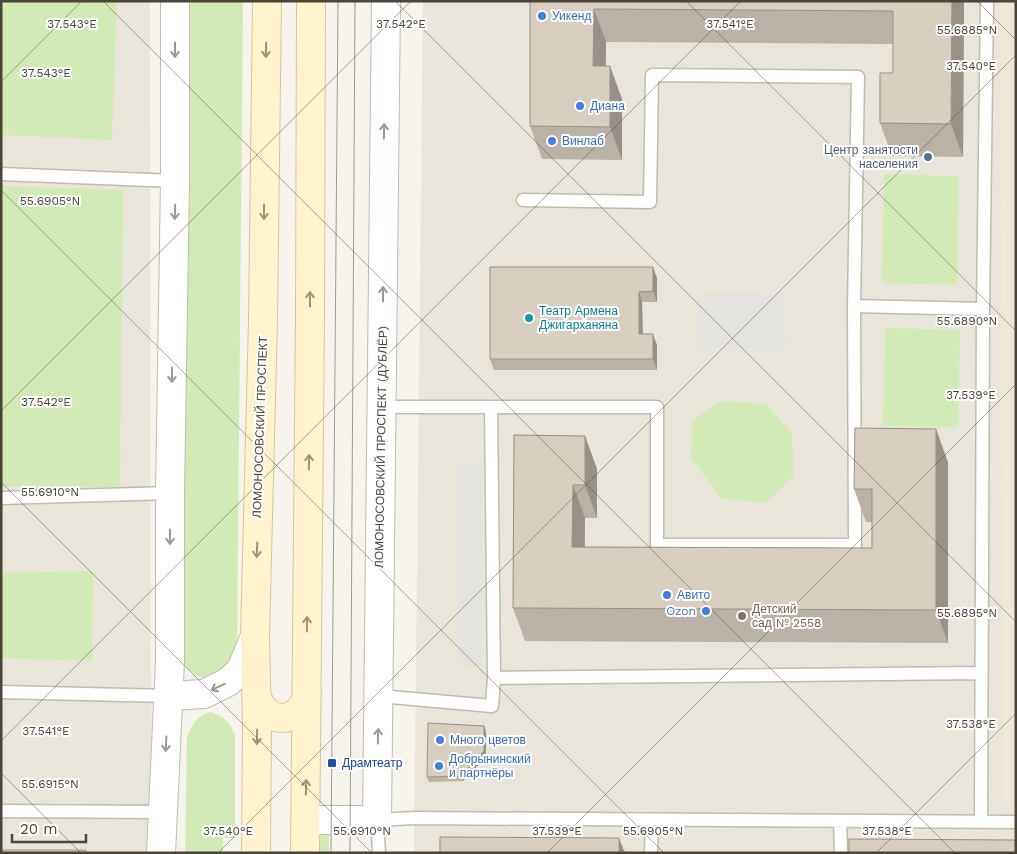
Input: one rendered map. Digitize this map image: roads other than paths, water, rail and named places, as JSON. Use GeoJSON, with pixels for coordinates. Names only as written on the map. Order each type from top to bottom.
{"type":"FeatureCollection","features":[{"type":"Feature","properties":{"kind":"main road","name":"ЛОМОНОСОВСКИЙ ПРОСПЕКТ"},"geometry":{"type":"LineString","coordinates":[[256,853],[257,696],[255,636],[263,320],[267,2]]}},
{"type":"Feature","properties":{"kind":"main road"},"geometry":{"type":"LineString","coordinates":[[305,853],[310,2]]}},
{"type":"Feature","properties":{"kind":"main road"},"geometry":{"type":"LineString","coordinates":[[257,696],[265,712],[273,717],[282,718],[291,716],[299,711],[304,704],[306,695]]}},
{"type":"Feature","properties":{"kind":"street"},"geometry":{"type":"LineString","coordinates":[[161,853],[170,661],[175,1]]}},
{"type":"Feature","properties":{"kind":"street","name":"ЛОМОНОСОВСКИЙ ПРОСПЕКТ (ДУБЛЁР)"},"geometry":{"type":"LineString","coordinates":[[378,820],[386,1]]}},
{"type":"Feature","properties":{"kind":"street"},"geometry":{"type":"LineString","coordinates":[[168,696],[204,694],[228,682],[241,670],[255,636]]}},
{"type":"Feature","properties":{"kind":"street"},"geometry":{"type":"LineString","coordinates":[[306,820],[378,820]]}},
{"type":"Feature","properties":{"kind":"lane"},"geometry":{"type":"LineString","coordinates":[[981,822],[980,672],[987,1]]}},
{"type":"Feature","properties":{"kind":"lane"},"geometry":{"type":"LineString","coordinates":[[382,407],[657,407],[657,545],[855,545],[854,306],[858,77],[652,76],[650,202],[523,200]]}},
{"type":"Feature","properties":{"kind":"lane"},"geometry":{"type":"LineString","coordinates":[[1,174],[175,181]]}},
{"type":"Feature","properties":{"kind":"lane"},"geometry":{"type":"LineString","coordinates":[[854,306],[983,309]]}},
{"type":"Feature","properties":{"kind":"lane"},"geometry":{"type":"LineString","coordinates":[[379,696],[492,706],[494,678],[491,407]]}},
{"type":"Feature","properties":{"kind":"lane"},"geometry":{"type":"LineString","coordinates":[[1,498],[170,493]]}},
{"type":"Feature","properties":{"kind":"lane"},"geometry":{"type":"LineString","coordinates":[[494,678],[980,672]]}},
{"type":"Feature","properties":{"kind":"lane"},"geometry":{"type":"LineString","coordinates":[[1,692],[168,696]]}},
{"type":"Feature","properties":{"kind":"lane"},"geometry":{"type":"LineString","coordinates":[[1,811],[163,812]]}},
{"type":"Feature","properties":{"kind":"lane"},"geometry":{"type":"LineString","coordinates":[[379,853],[378,820],[414,818],[1016,822]]}},
{"type":"Feature","properties":{"kind":"lane"},"geometry":{"type":"LineString","coordinates":[[651,853],[652,820]]}},
{"type":"Feature","properties":{"kind":"lane"},"geometry":{"type":"LineString","coordinates":[[840,821],[841,853]]}},
{"type":"Feature","properties":{"kind":"tram line"},"geometry":{"type":"LineString","coordinates":[[331,853],[338,1]]}},
{"type":"Feature","properties":{"kind":"tram line"},"geometry":{"type":"LineString","coordinates":[[350,853],[355,1]]}},
{"type":"Feature","properties":{"kind":"place","name":"Уикенд"},"geometry":{"type":"Point","coordinates":[542,16]}},
{"type":"Feature","properties":{"kind":"place","name":"Диана"},"geometry":{"type":"Point","coordinates":[580,106]}},
{"type":"Feature","properties":{"kind":"place","name":"Винлаб"},"geometry":{"type":"Point","coordinates":[552,141]}},
{"type":"Feature","properties":{"kind":"place","name":"Центр занятости населения"},"geometry":{"type":"Point","coordinates":[928,157]}},
{"type":"Feature","properties":{"kind":"place","name":"Театр Армена Джигарханяна"},"geometry":{"type":"Point","coordinates":[529,318]}},
{"type":"Feature","properties":{"kind":"place","name":"Авито"},"geometry":{"type":"Point","coordinates":[667,595]}},
{"type":"Feature","properties":{"kind":"place","name":"Ozon"},"geometry":{"type":"Point","coordinates":[706,611]}},
{"type":"Feature","properties":{"kind":"place","name":"Детский сад № 2558"},"geometry":{"type":"Point","coordinates":[742,616]}},
{"type":"Feature","properties":{"kind":"place","name":"Много цветов"},"geometry":{"type":"Point","coordinates":[440,740]}},
{"type":"Feature","properties":{"kind":"place","name":"Драмтеатр"},"geometry":{"type":"Point","coordinates":[332,763]}},
{"type":"Feature","properties":{"kind":"place","name":"Добрынинский и партнёры"},"geometry":{"type":"Point","coordinates":[439,766]}}]}
